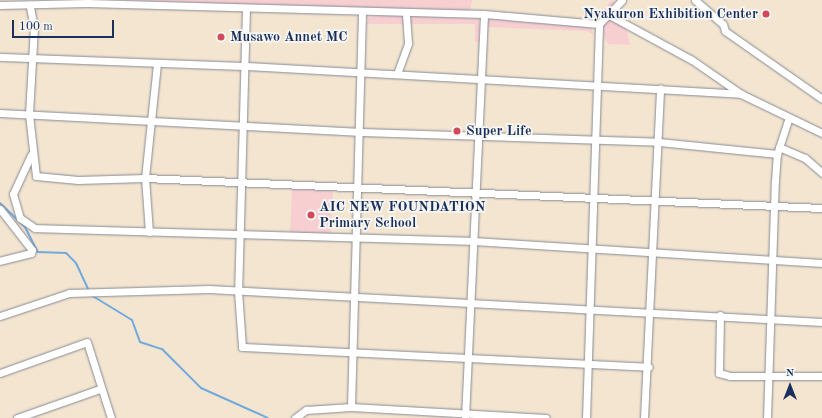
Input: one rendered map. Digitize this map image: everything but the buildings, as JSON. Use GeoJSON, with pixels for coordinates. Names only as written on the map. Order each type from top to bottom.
{"type":"FeatureCollection","features":[{"type":"Feature","properties":{"kind":"street"},"geometry":{"type":"LineString","coordinates":[[0,5],[30,7],[87,1],[246,9],[484,14],[599,24],[622,0]]}},
{"type":"Feature","properties":{"kind":"street"},"geometry":{"type":"LineString","coordinates":[[695,0],[723,24],[725,31],[822,99]]}},
{"type":"Feature","properties":{"kind":"street"},"geometry":{"type":"LineString","coordinates":[[30,7],[34,27],[29,114],[31,155],[33,172],[41,177],[242,180],[358,184],[596,195],[822,208]]}},
{"type":"Feature","properties":{"kind":"street"},"geometry":{"type":"LineString","coordinates":[[246,9],[246,66],[238,291],[242,347],[649,367]]}},
{"type":"Feature","properties":{"kind":"street"},"geometry":{"type":"LineString","coordinates":[[351,407],[358,184],[362,132],[362,12]]}},
{"type":"Feature","properties":{"kind":"street"},"geometry":{"type":"LineString","coordinates":[[397,74],[408,43],[406,12]]}},
{"type":"Feature","properties":{"kind":"street"},"geometry":{"type":"LineString","coordinates":[[465,416],[476,190],[477,135],[482,78],[484,14]]}},
{"type":"Feature","properties":{"kind":"street"},"geometry":{"type":"LineString","coordinates":[[609,15],[692,60],[741,94],[822,133]]}},
{"type":"Feature","properties":{"kind":"street"},"geometry":{"type":"LineString","coordinates":[[586,418],[590,364],[598,139],[599,24]]}},
{"type":"Feature","properties":{"kind":"street"},"geometry":{"type":"LineString","coordinates":[[0,57],[157,64],[246,66],[599,84],[741,94]]}},
{"type":"Feature","properties":{"kind":"street"},"geometry":{"type":"LineString","coordinates":[[149,232],[145,178],[157,64]]}},
{"type":"Feature","properties":{"kind":"street"},"geometry":{"type":"LineString","coordinates":[[644,418],[649,367],[653,253],[657,199],[660,88]]}},
{"type":"Feature","properties":{"kind":"street"},"geometry":{"type":"LineString","coordinates":[[0,113],[152,122],[243,123],[362,132],[659,142],[777,154]]}},
{"type":"Feature","properties":{"kind":"street"},"geometry":{"type":"LineString","coordinates":[[766,418],[777,154],[789,118]]}},
{"type":"Feature","properties":{"kind":"street"},"geometry":{"type":"LineString","coordinates":[[779,146],[805,158],[822,173]]}},
{"type":"Feature","properties":{"kind":"street"},"geometry":{"type":"LineString","coordinates":[[31,155],[14,194],[15,209],[27,225],[77,228],[86,232],[149,232],[241,236],[473,241],[822,263]]}},
{"type":"Feature","properties":{"kind":"street"},"geometry":{"type":"LineString","coordinates":[[0,209],[32,250],[0,262]]}},
{"type":"Feature","properties":{"kind":"street"},"geometry":{"type":"LineString","coordinates":[[0,316],[69,293],[238,291],[591,307],[720,315],[769,320],[822,322]]}},
{"type":"Feature","properties":{"kind":"street"},"geometry":{"type":"LineString","coordinates":[[720,315],[716,370],[730,376],[822,376]]}},
{"type":"Feature","properties":{"kind":"street"},"geometry":{"type":"LineString","coordinates":[[0,373],[87,342],[100,389],[111,418]]}},
{"type":"Feature","properties":{"kind":"street"},"geometry":{"type":"LineString","coordinates":[[17,418],[100,389]]}},
{"type":"Feature","properties":{"kind":"street"},"geometry":{"type":"LineString","coordinates":[[295,418],[306,410],[351,407],[465,416],[546,418]]}},
{"type":"Feature","properties":{"kind":"shaded area"},"geometry":{"type":"Polygon","coordinates":[[[114,0],[472,0],[470,11],[114,0]]]}},
{"type":"Feature","properties":{"kind":"shaded area"},"geometry":{"type":"Polygon","coordinates":[[[611,0],[623,4],[615,14],[626,27],[630,45],[608,44],[604,36],[604,10],[611,0]]]}},
{"type":"Feature","properties":{"kind":"shaded area"},"geometry":{"type":"Polygon","coordinates":[[[383,14],[479,19],[479,42],[475,42],[475,24],[367,24],[368,18],[383,14]]]}},
{"type":"Feature","properties":{"kind":"shaded area"},"geometry":{"type":"Polygon","coordinates":[[[486,17],[571,22],[591,27],[594,35],[587,31],[484,27],[486,17]]]}},
{"type":"Feature","properties":{"kind":"shaded area","name":"AIC NEW FOUNDATION Primary School"},"geometry":{"type":"Polygon","coordinates":[[[292,188],[333,191],[330,237],[290,234],[292,188]]]}},
{"type":"Feature","properties":{"kind":"waterway"},"geometry":{"type":"LineString","coordinates":[[0,203],[25,227],[38,252],[66,253],[76,263],[89,291]]}},
{"type":"Feature","properties":{"kind":"waterway"},"geometry":{"type":"LineString","coordinates":[[91,295],[132,320],[140,342],[162,349],[201,388],[268,418]]}},
{"type":"Feature","properties":{"kind":"place","name":"Nyakuron Exhibition Center"},"geometry":{"type":"Point","coordinates":[766,14]}},
{"type":"Feature","properties":{"kind":"place","name":"Musawo Annet MC"},"geometry":{"type":"Point","coordinates":[221,37]}},
{"type":"Feature","properties":{"kind":"place","name":"Super Life"},"geometry":{"type":"Point","coordinates":[457,131]}},
{"type":"Feature","properties":{"kind":"place","name":"AIC NEW FOUNDATION Primary School"},"geometry":{"type":"Point","coordinates":[311,215]}}]}
